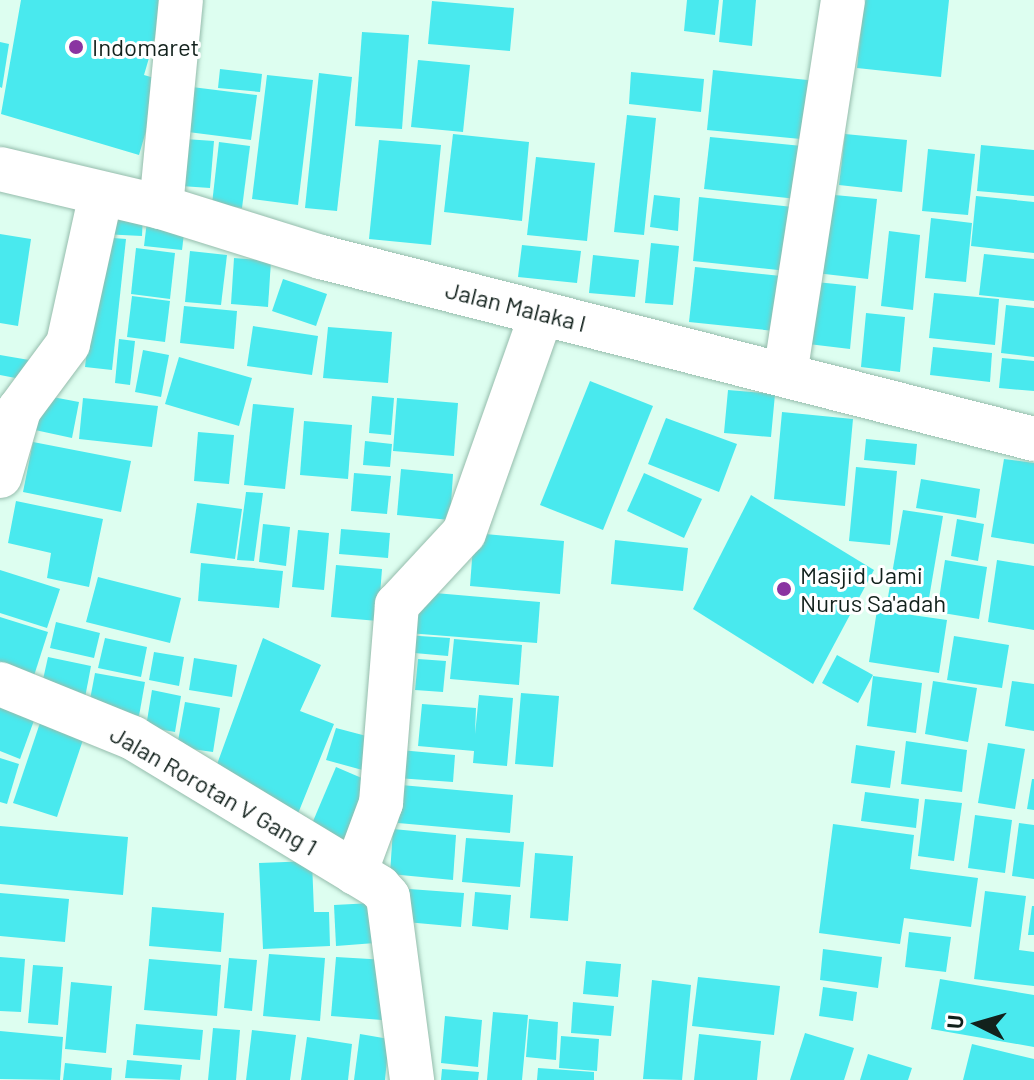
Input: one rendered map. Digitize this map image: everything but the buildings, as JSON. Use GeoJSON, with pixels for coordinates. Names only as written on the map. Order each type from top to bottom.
{"type":"FeatureCollection","features":[{"type":"Feature","properties":{"kind":"street"},"geometry":{"type":"LineString","coordinates":[[161,207],[180,7]]}},
{"type":"Feature","properties":{"kind":"street"},"geometry":{"type":"LineString","coordinates":[[785,375],[842,14]]}},
{"type":"Feature","properties":{"kind":"street","name":"Jalan Malaka I"},"geometry":{"type":"LineString","coordinates":[[0,169],[161,207],[321,257],[1034,439]]}},
{"type":"Feature","properties":{"kind":"street"},"geometry":{"type":"LineString","coordinates":[[0,476],[19,410],[68,344],[101,194]]}},
{"type":"Feature","properties":{"kind":"street"},"geometry":{"type":"LineString","coordinates":[[412,1080],[388,897],[367,880],[381,803],[397,605],[464,533],[542,313]]}},
{"type":"Feature","properties":{"kind":"street","name":"Jalan Rorotan V Gang 1"},"geometry":{"type":"LineString","coordinates":[[0,684],[133,738],[367,880]]}},
{"type":"Feature","properties":{"kind":"place","name":"Indomaret"},"geometry":{"type":"Point","coordinates":[76,47]}},
{"type":"Feature","properties":{"kind":"place","name":"Masjid Jami Nurus Sa'adah"},"geometry":{"type":"Point","coordinates":[784,589]}}]}
